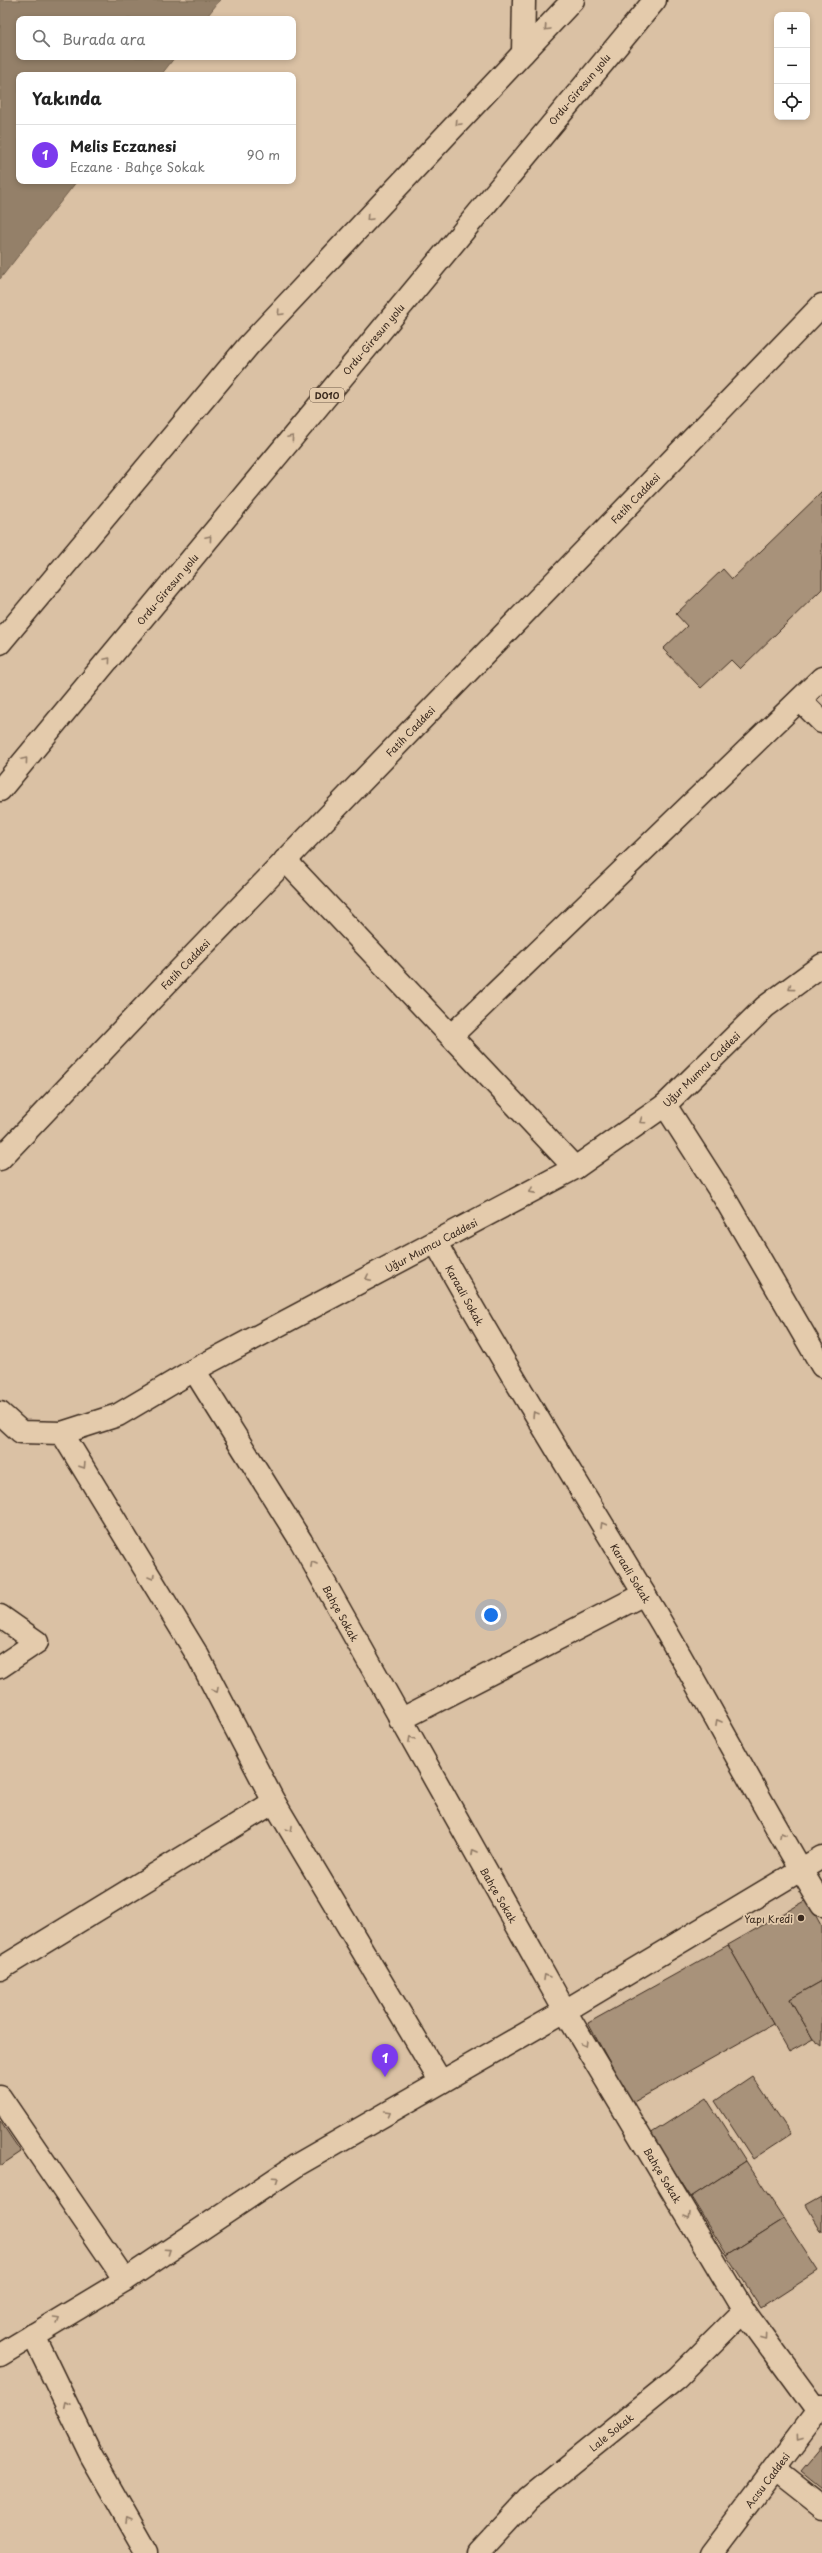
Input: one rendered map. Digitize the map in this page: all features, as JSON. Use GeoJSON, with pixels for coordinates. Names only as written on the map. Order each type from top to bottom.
{"type":"FeatureCollection","features":[{"type":"Feature","properties":{"kind":"main road"},"geometry":{"type":"LineString","coordinates":[[523,54],[524,0]]}},
{"type":"Feature","properties":{"kind":"main road"},"geometry":{"type":"LineString","coordinates":[[0,643],[248,346],[573,0]]}},
{"type":"Feature","properties":{"kind":"main road","name":"Ordu-Giresun yolu"},"geometry":{"type":"LineString","coordinates":[[0,790],[653,3]]}},
{"type":"Feature","properties":{"kind":"main road","name":"Fatih Caddesi"},"geometry":{"type":"LineString","coordinates":[[0,1159],[285,860],[822,305]]}},
{"type":"Feature","properties":{"kind":"main road"},"geometry":{"type":"LineString","coordinates":[[451,1036],[822,678]]}},
{"type":"Feature","properties":{"kind":"main road"},"geometry":{"type":"LineString","coordinates":[[800,700],[822,722]]}},
{"type":"Feature","properties":{"kind":"main road"},"geometry":{"type":"LineString","coordinates":[[285,860],[575,1168]]}},
{"type":"Feature","properties":{"kind":"main road","name":"Uğur Mumcu Caddesi"},"geometry":{"type":"LineString","coordinates":[[0,1413],[21,1432],[62,1433],[118,1415],[194,1370],[575,1168],[665,1105],[765,1007],[822,965]]}},
{"type":"Feature","properties":{"kind":"main road"},"geometry":{"type":"LineString","coordinates":[[665,1105],[724,1197],[822,1366]]}},
{"type":"Feature","properties":{"kind":"main road","name":"Karaali Sokak"},"geometry":{"type":"LineString","coordinates":[[436,1243],[491,1343],[644,1594],[800,1869],[822,1905]]}},
{"type":"Feature","properties":{"kind":"main road","name":"Bahçe Sokak"},"geometry":{"type":"LineString","coordinates":[[194,1370],[301,1541],[400,1720],[565,2011],[744,2311],[820,2409]]}},
{"type":"Feature","properties":{"kind":"main road"},"geometry":{"type":"LineString","coordinates":[[62,1433],[198,1656],[274,1802],[441,2082]]}},
{"type":"Feature","properties":{"kind":"main road"},"geometry":{"type":"LineString","coordinates":[[400,1720],[644,1594]]}},
{"type":"Feature","properties":{"kind":"main road"},"geometry":{"type":"LineString","coordinates":[[0,1616],[37,1642],[0,1667]]}},
{"type":"Feature","properties":{"kind":"main road"},"geometry":{"type":"LineString","coordinates":[[0,1969],[274,1802]]}},
{"type":"Feature","properties":{"kind":"main road"},"geometry":{"type":"LineString","coordinates":[[0,2355],[125,2280],[297,2165],[565,2011],[822,1857]]}},
{"type":"Feature","properties":{"kind":"main road"},"geometry":{"type":"LineString","coordinates":[[0,2097],[125,2280]]}},
{"type":"Feature","properties":{"kind":"main road","name":"Lale Sokak"},"geometry":{"type":"LineString","coordinates":[[478,2553],[529,2498],[678,2378],[744,2311]]}},
{"type":"Feature","properties":{"kind":"main road"},"geometry":{"type":"LineString","coordinates":[[33,2335],[91,2455],[147,2553]]}},
{"type":"Feature","properties":{"kind":"main road","name":"Acısu Caddesi"},"geometry":{"type":"LineString","coordinates":[[711,2553],[820,2409]]}},
{"type":"Feature","properties":{"kind":"main road"},"geometry":{"type":"LineString","coordinates":[[775,2470],[822,2507]]}},
{"type":"Feature","properties":{"kind":"shaded area"},"geometry":{"type":"Polygon","coordinates":[[[0,0],[220,0],[207,16],[16,16],[16,60],[173,60],[163,72],[16,72],[16,184],[75,184],[0,279],[0,0]]]}},
{"type":"Feature","properties":{"kind":"building"},"geometry":{"type":"Polygon","coordinates":[[[822,492],[822,589],[740,669],[731,660],[701,688],[663,649],[687,626],[676,614],[723,569],[732,579],[822,492]]]}},
{"type":"Feature","properties":{"kind":"building"},"geometry":{"type":"Polygon","coordinates":[[[807,1900],[822,1927],[822,1981],[790,1999],[813,2039],[789,2052],[728,1945],[807,1900]]]}},
{"type":"Feature","properties":{"kind":"building"},"geometry":{"type":"Polygon","coordinates":[[[728,1945],[773,2024],[632,2103],[588,2023],[728,1945]]]}},
{"type":"Feature","properties":{"kind":"building"},"geometry":{"type":"Polygon","coordinates":[[[822,1981],[822,2046],[813,2039],[790,1999],[822,1981]]]}},
{"type":"Feature","properties":{"kind":"building"},"geometry":{"type":"Polygon","coordinates":[[[752,2076],[791,2134],[753,2159],[715,2101],[752,2076]]]}},
{"type":"Feature","properties":{"kind":"building"},"geometry":{"type":"Polygon","coordinates":[[[706,2098],[746,2161],[691,2197],[650,2134],[706,2098]]]}},
{"type":"Feature","properties":{"kind":"building"},"geometry":{"type":"Polygon","coordinates":[[[0,2121],[21,2152],[0,2166],[0,2121]]]}},
{"type":"Feature","properties":{"kind":"building"},"geometry":{"type":"Polygon","coordinates":[[[746,2161],[784,2219],[727,2255],[691,2197],[746,2161]]]}},
{"type":"Feature","properties":{"kind":"building"},"geometry":{"type":"Polygon","coordinates":[[[822,2196],[822,2232],[806,2205],[822,2196]]]}},
{"type":"Feature","properties":{"kind":"building"},"geometry":{"type":"Polygon","coordinates":[[[784,2219],[818,2271],[761,2308],[727,2255],[784,2219]]]}},
{"type":"Feature","properties":{"kind":"building"},"geometry":{"type":"Polygon","coordinates":[[[822,2447],[822,2489],[801,2472],[822,2447]]]}},
{"type":"Feature","properties":{"kind":"place","name":"Yapı Kredi"},"geometry":{"type":"Point","coordinates":[801,1918]}},
{"type":"Feature","properties":{"kind":"place","name":"Melis Eczanesi"},"geometry":{"type":"Point","coordinates":[385,2077]}}]}
